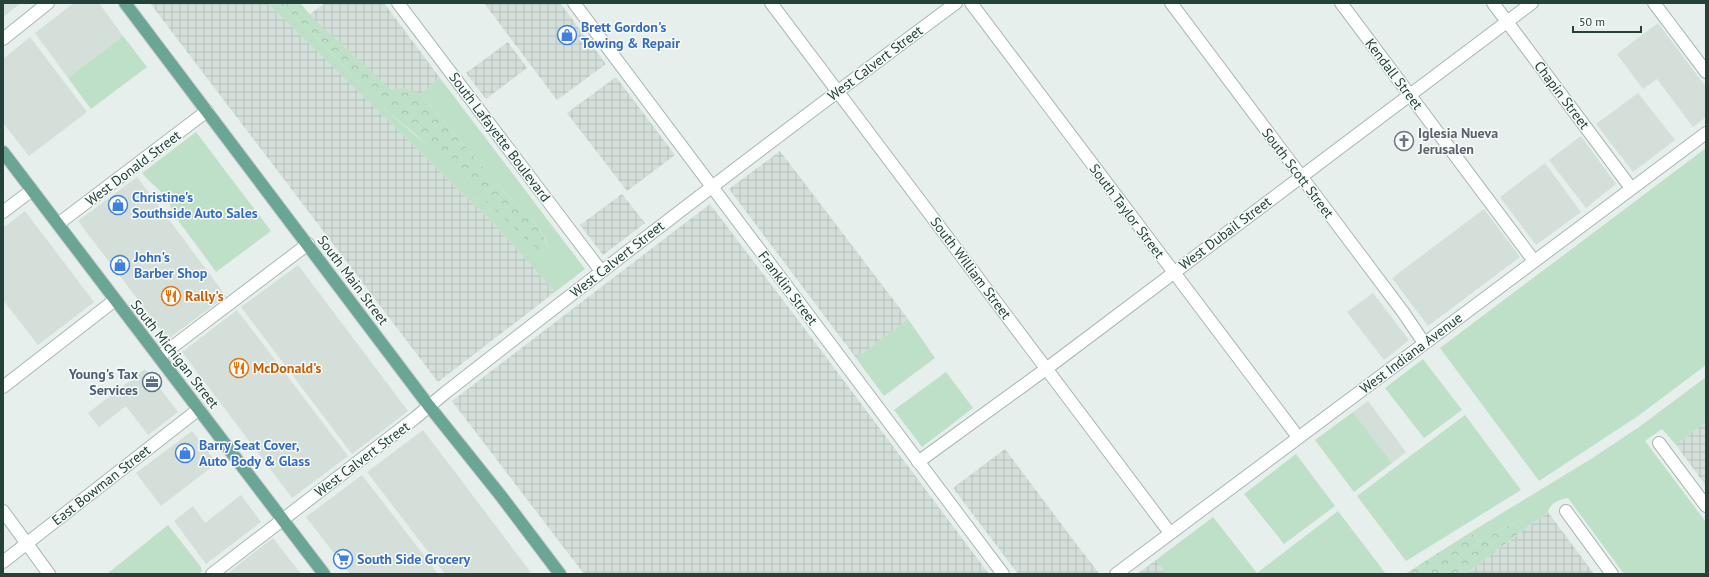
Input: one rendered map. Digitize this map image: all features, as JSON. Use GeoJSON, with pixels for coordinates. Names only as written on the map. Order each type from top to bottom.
{"type":"FeatureCollection","features":[{"type":"Feature","properties":{"kind":"main road","name":"South Main Street"},"geometry":{"type":"LineString","coordinates":[[125,3],[430,406],[501,496],[555,572]]}},
{"type":"Feature","properties":{"kind":"main road","name":"South Michigan Street"},"geometry":{"type":"LineString","coordinates":[[3,152],[324,574]]}},
{"type":"Feature","properties":{"kind":"street"},"geometry":{"type":"LineString","coordinates":[[3,38],[48,3]]}},
{"type":"Feature","properties":{"kind":"street","name":"South Lafayette Boulevard"},"geometry":{"type":"LineString","coordinates":[[398,3],[601,271]]}},
{"type":"Feature","properties":{"kind":"street","name":"Franklin Street"},"geometry":{"type":"LineString","coordinates":[[574,3],[1003,574]]}},
{"type":"Feature","properties":{"kind":"street","name":"South William Street"},"geometry":{"type":"LineString","coordinates":[[771,3],[1170,533]]}},
{"type":"Feature","properties":{"kind":"street","name":"West Calvert Street"},"geometry":{"type":"LineString","coordinates":[[212,574],[430,406],[601,271],[956,3]]}},
{"type":"Feature","properties":{"kind":"street","name":"South Taylor Street"},"geometry":{"type":"LineString","coordinates":[[971,3],[1298,437]]}},
{"type":"Feature","properties":{"kind":"street","name":"South Scott Street"},"geometry":{"type":"LineString","coordinates":[[1171,3],[1403,312],[1424,343]]}},
{"type":"Feature","properties":{"kind":"street","name":"Kendall Street"},"geometry":{"type":"LineString","coordinates":[[1341,3],[1534,260]]}},
{"type":"Feature","properties":{"kind":"street","name":"Chapin Street"},"geometry":{"type":"LineString","coordinates":[[1493,3],[1632,188]]}},
{"type":"Feature","properties":{"kind":"street","name":"West Dubail Street"},"geometry":{"type":"LineString","coordinates":[[918,462],[1046,369],[1532,3]]}},
{"type":"Feature","properties":{"kind":"street"},"geometry":{"type":"LineString","coordinates":[[1654,3],[1706,72]]}},
{"type":"Feature","properties":{"kind":"street","name":"West Donald Street"},"geometry":{"type":"LineString","coordinates":[[58,224],[207,111]]}},
{"type":"Feature","properties":{"kind":"street","name":"West Indiana Avenue"},"geometry":{"type":"LineString","coordinates":[[1116,574],[1706,132]]}},
{"type":"Feature","properties":{"kind":"street"},"geometry":{"type":"LineString","coordinates":[[3,212],[32,190]]}},
{"type":"Feature","properties":{"kind":"street"},"geometry":{"type":"LineString","coordinates":[[159,357],[308,244]]}},
{"type":"Feature","properties":{"kind":"street"},"geometry":{"type":"LineString","coordinates":[[3,387],[115,300]]}},
{"type":"Feature","properties":{"kind":"street","name":"East Bowman Street"},"geometry":{"type":"LineString","coordinates":[[3,562],[199,409]]}},
{"type":"Feature","properties":{"kind":"street"},"geometry":{"type":"LineString","coordinates":[[1659,443],[1706,506]]}},
{"type":"Feature","properties":{"kind":"street"},"geometry":{"type":"LineString","coordinates":[[3,511],[49,574]]}},
{"type":"Feature","properties":{"kind":"street"},"geometry":{"type":"LineString","coordinates":[[1566,511],[1612,574]]}},
{"type":"Feature","properties":{"kind":"shaded area"},"geometry":{"type":"Polygon","coordinates":[[[3,3],[21,3],[3,17],[3,3]]]}},
{"type":"Feature","properties":{"kind":"shaded area"},"geometry":{"type":"Polygon","coordinates":[[[74,3],[99,3],[123,36],[68,78],[35,33],[74,3]]]}},
{"type":"Feature","properties":{"kind":"shaded area"},"geometry":{"type":"Polygon","coordinates":[[[150,3],[267,3],[492,222],[555,292],[438,382],[150,3]]]}},
{"type":"Feature","properties":{"kind":"shaded area"},"geometry":{"type":"Polygon","coordinates":[[[325,3],[384,3],[440,78],[399,111],[306,17],[325,3]]]}},
{"type":"Feature","properties":{"kind":"shaded area"},"geometry":{"type":"Polygon","coordinates":[[[484,3],[560,3],[606,64],[557,100],[484,3]]]}},
{"type":"Feature","properties":{"kind":"shaded area"},"geometry":{"type":"Polygon","coordinates":[[[1658,23],[1706,87],[1706,117],[1693,127],[1657,79],[1643,89],[1617,54],[1658,23]]]}},
{"type":"Feature","properties":{"kind":"shaded area"},"geometry":{"type":"Polygon","coordinates":[[[30,37],[87,112],[29,156],[3,123],[3,59],[30,37]]]}},
{"type":"Feature","properties":{"kind":"shaded area"},"geometry":{"type":"Polygon","coordinates":[[[508,42],[527,68],[486,99],[466,73],[508,42]]]}},
{"type":"Feature","properties":{"kind":"shaded area"},"geometry":{"type":"Polygon","coordinates":[[[616,77],[675,155],[627,191],[567,113],[616,77]]]}},
{"type":"Feature","properties":{"kind":"shaded area"},"geometry":{"type":"Polygon","coordinates":[[[1638,93],[1675,140],[1633,172],[1596,124],[1638,93]]]}},
{"type":"Feature","properties":{"kind":"shaded area"},"geometry":{"type":"Polygon","coordinates":[[[1581,136],[1616,184],[1586,208],[1549,160],[1581,136]]]}},
{"type":"Feature","properties":{"kind":"shaded area"},"geometry":{"type":"Polygon","coordinates":[[[780,151],[908,319],[856,358],[729,189],[780,151]]]}},
{"type":"Feature","properties":{"kind":"shaded area"},"geometry":{"type":"Polygon","coordinates":[[[1545,163],[1581,212],[1536,245],[1500,197],[1545,163]]]}},
{"type":"Feature","properties":{"kind":"shaded area"},"geometry":{"type":"Polygon","coordinates":[[[137,177],[226,296],[168,339],[78,221],[137,177]]]}},
{"type":"Feature","properties":{"kind":"shaded area"},"geometry":{"type":"Polygon","coordinates":[[[622,194],[645,223],[603,255],[580,225],[622,194]]]}},
{"type":"Feature","properties":{"kind":"shaded area"},"geometry":{"type":"Polygon","coordinates":[[[710,204],[989,574],[584,574],[452,401],[710,204]]]}},
{"type":"Feature","properties":{"kind":"shaded area"},"geometry":{"type":"Polygon","coordinates":[[[1484,209],[1520,257],[1428,326],[1392,278],[1484,209]]]}},
{"type":"Feature","properties":{"kind":"shaded area"},"geometry":{"type":"Polygon","coordinates":[[[25,211],[94,302],[38,345],[3,300],[3,228],[25,211]]]}},
{"type":"Feature","properties":{"kind":"shaded area"},"geometry":{"type":"Polygon","coordinates":[[[298,265],[408,411],[352,454],[241,307],[298,265]]]}},
{"type":"Feature","properties":{"kind":"shaded area"},"geometry":{"type":"Polygon","coordinates":[[[1373,293],[1409,340],[1384,360],[1347,312],[1373,293]]]}},
{"type":"Feature","properties":{"kind":"shaded area"},"geometry":{"type":"Polygon","coordinates":[[[237,310],[348,456],[292,498],[182,352],[237,310]]]}},
{"type":"Feature","properties":{"kind":"shaded area"},"geometry":{"type":"Polygon","coordinates":[[[145,369],[178,412],[148,435],[126,406],[99,427],[88,413],[145,369]]]}},
{"type":"Feature","properties":{"kind":"shaded area"},"geometry":{"type":"Polygon","coordinates":[[[1368,401],[1406,452],[1392,463],[1353,412],[1368,401]]]}},
{"type":"Feature","properties":{"kind":"shaded area"},"geometry":{"type":"Polygon","coordinates":[[[1706,422],[1706,486],[1676,445],[1706,422]]]}},
{"type":"Feature","properties":{"kind":"shaded area"},"geometry":{"type":"Polygon","coordinates":[[[423,430],[532,574],[445,574],[367,472],[423,430]]]}},
{"type":"Feature","properties":{"kind":"shaded area"},"geometry":{"type":"Polygon","coordinates":[[[192,431],[217,463],[161,506],[136,473],[192,431]]]}},
{"type":"Feature","properties":{"kind":"shaded area"},"geometry":{"type":"Polygon","coordinates":[[[1005,449],[1099,573],[1018,574],[953,488],[1005,449]]]}},
{"type":"Feature","properties":{"kind":"shaded area"},"geometry":{"type":"Polygon","coordinates":[[[362,475],[438,574],[350,574],[306,517],[362,475]]]}},
{"type":"Feature","properties":{"kind":"shaded area"},"geometry":{"type":"Polygon","coordinates":[[[241,495],[261,522],[206,564],[174,521],[193,506],[205,523],[241,495]]]}},
{"type":"Feature","properties":{"kind":"shaded area"},"geometry":{"type":"Polygon","coordinates":[[[1548,512],[1594,574],[1465,574],[1548,512]]]}},
{"type":"Feature","properties":{"kind":"shaded area"},"geometry":{"type":"Polygon","coordinates":[[[273,538],[301,574],[227,574],[252,554],[273,538]]]}},
{"type":"Feature","properties":{"kind":"shaded area"},"geometry":{"type":"Polygon","coordinates":[[[1156,560],[1166,574],[1137,574],[1156,560]]]}},
{"type":"Feature","properties":{"kind":"green space"},"geometry":{"type":"Polygon","coordinates":[[[267,3],[278,3],[309,30],[386,110],[548,249],[546,241],[533,220],[509,197],[420,94],[440,78],[585,269],[555,292],[492,222],[267,3]]]}},
{"type":"Feature","properties":{"kind":"green space"},"geometry":{"type":"Polygon","coordinates":[[[278,3],[300,3],[314,19],[391,90],[404,88],[420,94],[509,197],[533,220],[546,241],[548,249],[542,252],[531,244],[414,133],[386,110],[309,30],[278,3]]]}},
{"type":"Feature","properties":{"kind":"green space"},"geometry":{"type":"Polygon","coordinates":[[[123,36],[147,67],[91,109],[68,78],[123,36]]]}},
{"type":"Feature","properties":{"kind":"green space"},"geometry":{"type":"Polygon","coordinates":[[[196,132],[271,231],[216,272],[172,212],[168,200],[142,173],[196,132]]]}},
{"type":"Feature","properties":{"kind":"green space"},"geometry":{"type":"Polygon","coordinates":[[[1706,148],[1706,365],[1638,416],[1539,481],[1440,348],[1706,148]]]}},
{"type":"Feature","properties":{"kind":"green space"},"geometry":{"type":"Polygon","coordinates":[[[908,319],[935,358],[884,396],[856,358],[908,319]]]}},
{"type":"Feature","properties":{"kind":"green space"},"geometry":{"type":"Polygon","coordinates":[[[1423,359],[1462,410],[1424,438],[1385,388],[1423,359]]]}},
{"type":"Feature","properties":{"kind":"green space"},"geometry":{"type":"Polygon","coordinates":[[[946,372],[973,408],[922,447],[894,410],[946,372]]]}},
{"type":"Feature","properties":{"kind":"green space"},"geometry":{"type":"Polygon","coordinates":[[[1706,377],[1706,422],[1676,445],[1662,429],[1645,441],[1706,522],[1706,574],[1624,574],[1568,498],[1559,500],[1553,504],[1548,512],[1521,532],[1513,523],[1479,542],[1471,532],[1591,459],[1639,427],[1706,377]]]}},
{"type":"Feature","properties":{"kind":"green space"},"geometry":{"type":"Polygon","coordinates":[[[1353,412],[1392,463],[1354,492],[1315,440],[1353,412]]]}},
{"type":"Feature","properties":{"kind":"green space"},"geometry":{"type":"Polygon","coordinates":[[[1465,415],[1521,490],[1406,561],[1357,496],[1465,415]]]}},
{"type":"Feature","properties":{"kind":"green space"},"geometry":{"type":"Polygon","coordinates":[[[1296,454],[1335,506],[1284,544],[1244,494],[1296,454]]]}},
{"type":"Feature","properties":{"kind":"green space"},"geometry":{"type":"Polygon","coordinates":[[[1338,511],[1386,574],[1166,574],[1156,560],[1213,517],[1257,573],[1338,511]]]}},
{"type":"Feature","properties":{"kind":"green space"},"geometry":{"type":"Polygon","coordinates":[[[1513,523],[1521,532],[1465,574],[1405,574],[1471,532],[1479,542],[1513,523]]]}},
{"type":"Feature","properties":{"kind":"green space"},"geometry":{"type":"Polygon","coordinates":[[[168,525],[201,567],[202,571],[198,574],[107,574],[168,525]]]}},
{"type":"Feature","properties":{"kind":"place","name":"Brett Gordon's Towing & Repair"},"geometry":{"type":"Point","coordinates":[567,35]}},
{"type":"Feature","properties":{"kind":"place","name":"Iglesia Nueva Jerusalen"},"geometry":{"type":"Point","coordinates":[1404,141]}},
{"type":"Feature","properties":{"kind":"place","name":"Christine's Southside Auto Sales"},"geometry":{"type":"Point","coordinates":[118,205]}},
{"type":"Feature","properties":{"kind":"place","name":"John's Barber Shop"},"geometry":{"type":"Point","coordinates":[120,265]}},
{"type":"Feature","properties":{"kind":"place","name":"Rally's"},"geometry":{"type":"Point","coordinates":[171,296]}},
{"type":"Feature","properties":{"kind":"place","name":"McDonald's"},"geometry":{"type":"Point","coordinates":[239,368]}},
{"type":"Feature","properties":{"kind":"place","name":"Young's Tax Services"},"geometry":{"type":"Point","coordinates":[152,382]}},
{"type":"Feature","properties":{"kind":"place","name":"Barry Seat Cover, Auto Body & Glass"},"geometry":{"type":"Point","coordinates":[185,453]}},
{"type":"Feature","properties":{"kind":"place","name":"South Side Grocery"},"geometry":{"type":"Point","coordinates":[343,559]}}]}
